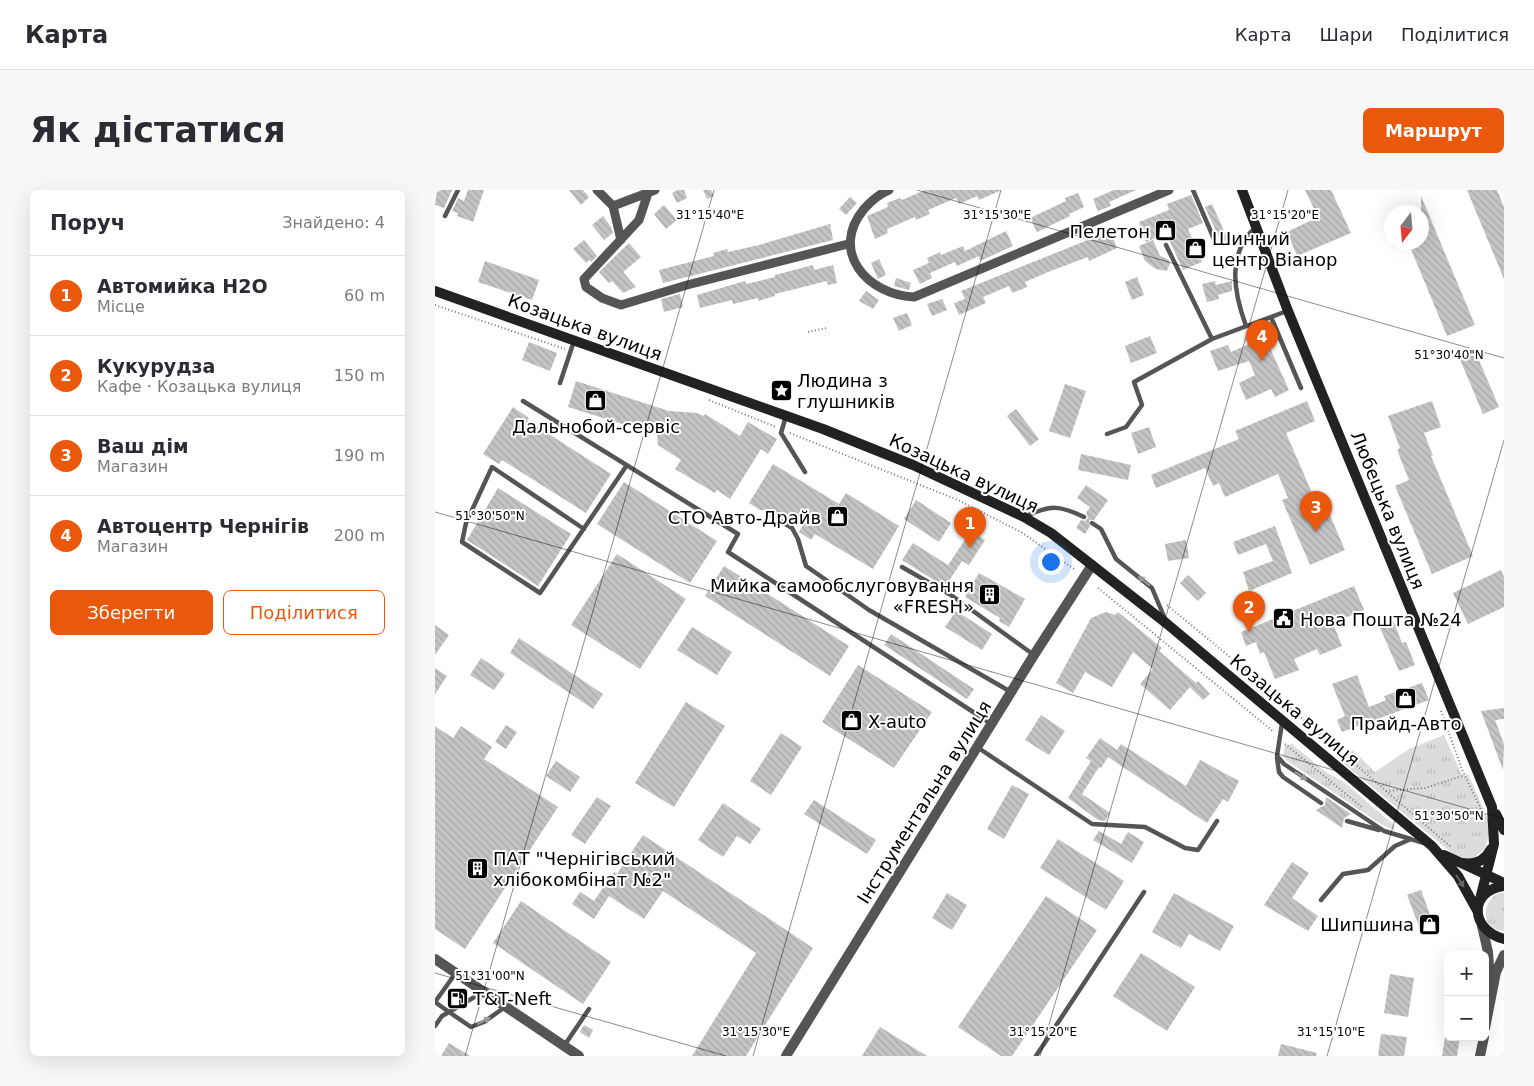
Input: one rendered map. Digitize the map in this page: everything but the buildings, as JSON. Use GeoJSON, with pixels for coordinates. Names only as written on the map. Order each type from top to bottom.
{"type":"FeatureCollection","features":[{"type":"Feature","properties":{"kind":"main road","name":"Любецька вулиця"},"geometry":{"type":"LineString","coordinates":[[1242,190],[1289,310],[1492,807],[1494,844],[1478,908]]}},
{"type":"Feature","properties":{"kind":"main road","name":"Козацька вулиця"},"geometry":{"type":"LineString","coordinates":[[435,291],[786,416],[913,465],[1024,517],[1051,533],[1166,623],[1435,849],[1458,876],[1478,908],[1482,926]]}},
{"type":"Feature","properties":{"kind":"main road"},"geometry":{"type":"LineString","coordinates":[[1492,807],[1503,825]]}},
{"type":"Feature","properties":{"kind":"main road"},"geometry":{"type":"LineString","coordinates":[[1457,863],[1471,864],[1483,860],[1494,844]]}},
{"type":"Feature","properties":{"kind":"main road"},"geometry":{"type":"LineString","coordinates":[[1435,849],[1457,863],[1487,875],[1504,885]]}},
{"type":"Feature","properties":{"kind":"main road"},"geometry":{"type":"LineString","coordinates":[[1478,908],[1489,890],[1504,885]]}},
{"type":"Feature","properties":{"kind":"main road"},"geometry":{"type":"LineString","coordinates":[[1482,926],[1488,933],[1503,938]]}},
{"type":"Feature","properties":{"kind":"street"},"geometry":{"type":"LineString","coordinates":[[597,190],[613,206],[621,240]]}},
{"type":"Feature","properties":{"kind":"street"},"geometry":{"type":"LineString","coordinates":[[889,190],[868,205],[857,218],[849,244],[857,266],[868,279],[889,293],[901,297],[914,297],[1169,190]]}},
{"type":"Feature","properties":{"kind":"street"},"geometry":{"type":"LineString","coordinates":[[613,206],[652,191]]}},
{"type":"Feature","properties":{"kind":"street"},"geometry":{"type":"LineString","coordinates":[[652,191],[639,220],[584,279],[586,287],[602,298],[621,305],[687,285],[849,244]]}},
{"type":"Feature","properties":{"kind":"street","name":"Інструментальна вулиця"},"geometry":{"type":"LineString","coordinates":[[786,1056],[1034,655],[1092,565]]}},
{"type":"Feature","properties":{"kind":"street"},"geometry":{"type":"LineString","coordinates":[[1482,926],[1488,952],[1491,995]]}},
{"type":"Feature","properties":{"kind":"street"},"geometry":{"type":"LineString","coordinates":[[1489,1006],[1496,972],[1504,955]]}},
{"type":"Feature","properties":{"kind":"street"},"geometry":{"type":"LineString","coordinates":[[435,959],[579,1056]]}},
{"type":"Feature","properties":{"kind":"street"},"geometry":{"type":"LineString","coordinates":[[1480,1056],[1483,1041]]}},
{"type":"Feature","properties":{"kind":"lane"},"geometry":{"type":"LineString","coordinates":[[445,216],[459,190]]}},
{"type":"Feature","properties":{"kind":"lane"},"geometry":{"type":"LineString","coordinates":[[1193,190],[1214,239]]}},
{"type":"Feature","properties":{"kind":"lane"},"geometry":{"type":"LineString","coordinates":[[1246,326],[1238,303],[1234,270],[1245,236],[1257,226]]}},
{"type":"Feature","properties":{"kind":"lane"},"geometry":{"type":"LineString","coordinates":[[1165,246],[1212,339]]}},
{"type":"Feature","properties":{"kind":"lane"},"geometry":{"type":"LineString","coordinates":[[1107,434],[1126,427],[1141,405],[1134,382],[1212,339],[1289,310]]}},
{"type":"Feature","properties":{"kind":"lane"},"geometry":{"type":"LineString","coordinates":[[1271,317],[1301,388]]}},
{"type":"Feature","properties":{"kind":"lane"},"geometry":{"type":"LineString","coordinates":[[560,382],[574,340]]}},
{"type":"Feature","properties":{"kind":"lane"},"geometry":{"type":"LineString","coordinates":[[523,401],[738,534],[728,552],[991,724]]}},
{"type":"Feature","properties":{"kind":"lane"},"geometry":{"type":"LineString","coordinates":[[786,416],[781,433],[805,472]]}},
{"type":"Feature","properties":{"kind":"lane"},"geometry":{"type":"LineString","coordinates":[[584,529],[492,467],[466,523],[462,542],[540,593],[584,529],[627,465]]}},
{"type":"Feature","properties":{"kind":"lane"},"geometry":{"type":"LineString","coordinates":[[1024,517],[1053,507],[1062,507],[1083,517]]}},
{"type":"Feature","properties":{"kind":"lane"},"geometry":{"type":"LineString","coordinates":[[769,514],[791,528],[797,539],[806,566],[869,610],[1011,692]]}},
{"type":"Feature","properties":{"kind":"lane"},"geometry":{"type":"LineString","coordinates":[[1092,523],[1101,529],[1116,559],[1152,588],[1166,623]]}},
{"type":"Feature","properties":{"kind":"lane"},"geometry":{"type":"LineString","coordinates":[[902,567],[951,595],[1034,655]]}},
{"type":"Feature","properties":{"kind":"lane"},"geometry":{"type":"LineString","coordinates":[[1282,721],[1277,756],[1278,767],[1283,777],[1321,803]]}},
{"type":"Feature","properties":{"kind":"lane"},"geometry":{"type":"LineString","coordinates":[[977,747],[1092,824],[1145,827],[1185,848],[1198,850],[1217,821]]}},
{"type":"Feature","properties":{"kind":"lane"},"geometry":{"type":"LineString","coordinates":[[1277,756],[1283,764],[1384,831]]}},
{"type":"Feature","properties":{"kind":"lane"},"geometry":{"type":"LineString","coordinates":[[1347,821],[1412,839],[1435,849]]}},
{"type":"Feature","properties":{"kind":"lane"},"geometry":{"type":"LineString","coordinates":[[1321,900],[1343,874],[1368,870],[1375,866],[1395,846],[1412,839]]}},
{"type":"Feature","properties":{"kind":"lane"},"geometry":{"type":"LineString","coordinates":[[1036,1056],[1144,892]]}},
{"type":"Feature","properties":{"kind":"lane"},"geometry":{"type":"LineString","coordinates":[[456,972],[435,1002],[449,1012],[471,1027],[483,1022],[506,1007]]}},
{"type":"Feature","properties":{"kind":"lane"},"geometry":{"type":"LineString","coordinates":[[435,1026],[442,1016],[484,991]]}},
{"type":"Feature","properties":{"kind":"lane"},"geometry":{"type":"LineString","coordinates":[[564,1046],[589,1009]]}},
{"type":"Feature","properties":{"kind":"path"},"geometry":{"type":"LineString","coordinates":[[435,305],[571,351]]}},
{"type":"Feature","properties":{"kind":"path"},"geometry":{"type":"LineString","coordinates":[[808,332],[827,328]]}},
{"type":"Feature","properties":{"kind":"path"},"geometry":{"type":"LineString","coordinates":[[701,396],[958,500],[1021,532],[1073,569]]}},
{"type":"Feature","properties":{"kind":"path"},"geometry":{"type":"LineString","coordinates":[[1098,588],[1273,731],[1279,740],[1367,811]]}},
{"type":"Feature","properties":{"kind":"path"},"geometry":{"type":"LineString","coordinates":[[1156,596],[1261,682],[1385,791],[1457,851]]}},
{"type":"Feature","properties":{"kind":"path"},"geometry":{"type":"LineString","coordinates":[[1441,711],[1463,772],[1484,817]]}},
{"type":"Feature","properties":{"kind":"path"},"geometry":{"type":"LineString","coordinates":[[1385,791],[1425,788],[1462,776]]}},
{"type":"Feature","properties":{"kind":"green space"},"geometry":{"type":"Polygon","coordinates":[[[1444,735],[1462,775],[1468,774],[1491,826],[1485,849],[1472,859],[1458,857],[1453,854],[1343,763],[1343,754],[1353,750],[1375,772],[1409,749],[1444,735]]]}},
{"type":"Feature","properties":{"kind":"green space"},"geometry":{"type":"Polygon","coordinates":[[[1292,744],[1323,770],[1345,783],[1395,826],[1394,830],[1379,823],[1286,760],[1283,756],[1285,745],[1292,744]]]}},
{"type":"Feature","properties":{"kind":"green space"},"geometry":{"type":"Polygon","coordinates":[[[1499,893],[1504,893],[1504,931],[1491,926],[1487,921],[1486,915],[1489,903],[1499,893]]]}},
{"type":"Feature","properties":{"kind":"place","name":"Пелетон"},"geometry":{"type":"Point","coordinates":[1166,231]}},
{"type":"Feature","properties":{"kind":"place","name":"Шинний центр Віанор"},"geometry":{"type":"Point","coordinates":[1196,248]}},
{"type":"Feature","properties":{"kind":"place","name":"Автоцентр Чернігів"},"geometry":{"type":"Point","coordinates":[1262,361]}},
{"type":"Feature","properties":{"kind":"place","name":"Людина з глушників"},"geometry":{"type":"Point","coordinates":[781,390]}},
{"type":"Feature","properties":{"kind":"place","name":"Дальнобой-сервіс"},"geometry":{"type":"Point","coordinates":[596,401]}},
{"type":"Feature","properties":{"kind":"place","name":"СТО Авто-Драйв"},"geometry":{"type":"Point","coordinates":[837,517]}},
{"type":"Feature","properties":{"kind":"place","name":"Ваш дім"},"geometry":{"type":"Point","coordinates":[1316,532]}},
{"type":"Feature","properties":{"kind":"place","name":"Автомийка H2O"},"geometry":{"type":"Point","coordinates":[970,548]}},
{"type":"Feature","properties":{"kind":"place","name":"Мийка самообслуговування «FRESH»"},"geometry":{"type":"Point","coordinates":[990,595]}},
{"type":"Feature","properties":{"kind":"place","name":"Нова Пошта №24"},"geometry":{"type":"Point","coordinates":[1284,619]}},
{"type":"Feature","properties":{"kind":"place","name":"Кукурудза"},"geometry":{"type":"Point","coordinates":[1249,632]}},
{"type":"Feature","properties":{"kind":"place","name":"Прайд-Авто"},"geometry":{"type":"Point","coordinates":[1406,698]}},
{"type":"Feature","properties":{"kind":"place","name":"X-auto"},"geometry":{"type":"Point","coordinates":[852,721]}},
{"type":"Feature","properties":{"kind":"place","name":"ПАТ \"Чернігівський хлібокомбінат №2\""},"geometry":{"type":"Point","coordinates":[477,868]}},
{"type":"Feature","properties":{"kind":"place","name":"Шипшина"},"geometry":{"type":"Point","coordinates":[1430,924]}},
{"type":"Feature","properties":{"kind":"place","name":"T&T-Neft"},"geometry":{"type":"Point","coordinates":[457,998]}}]}
